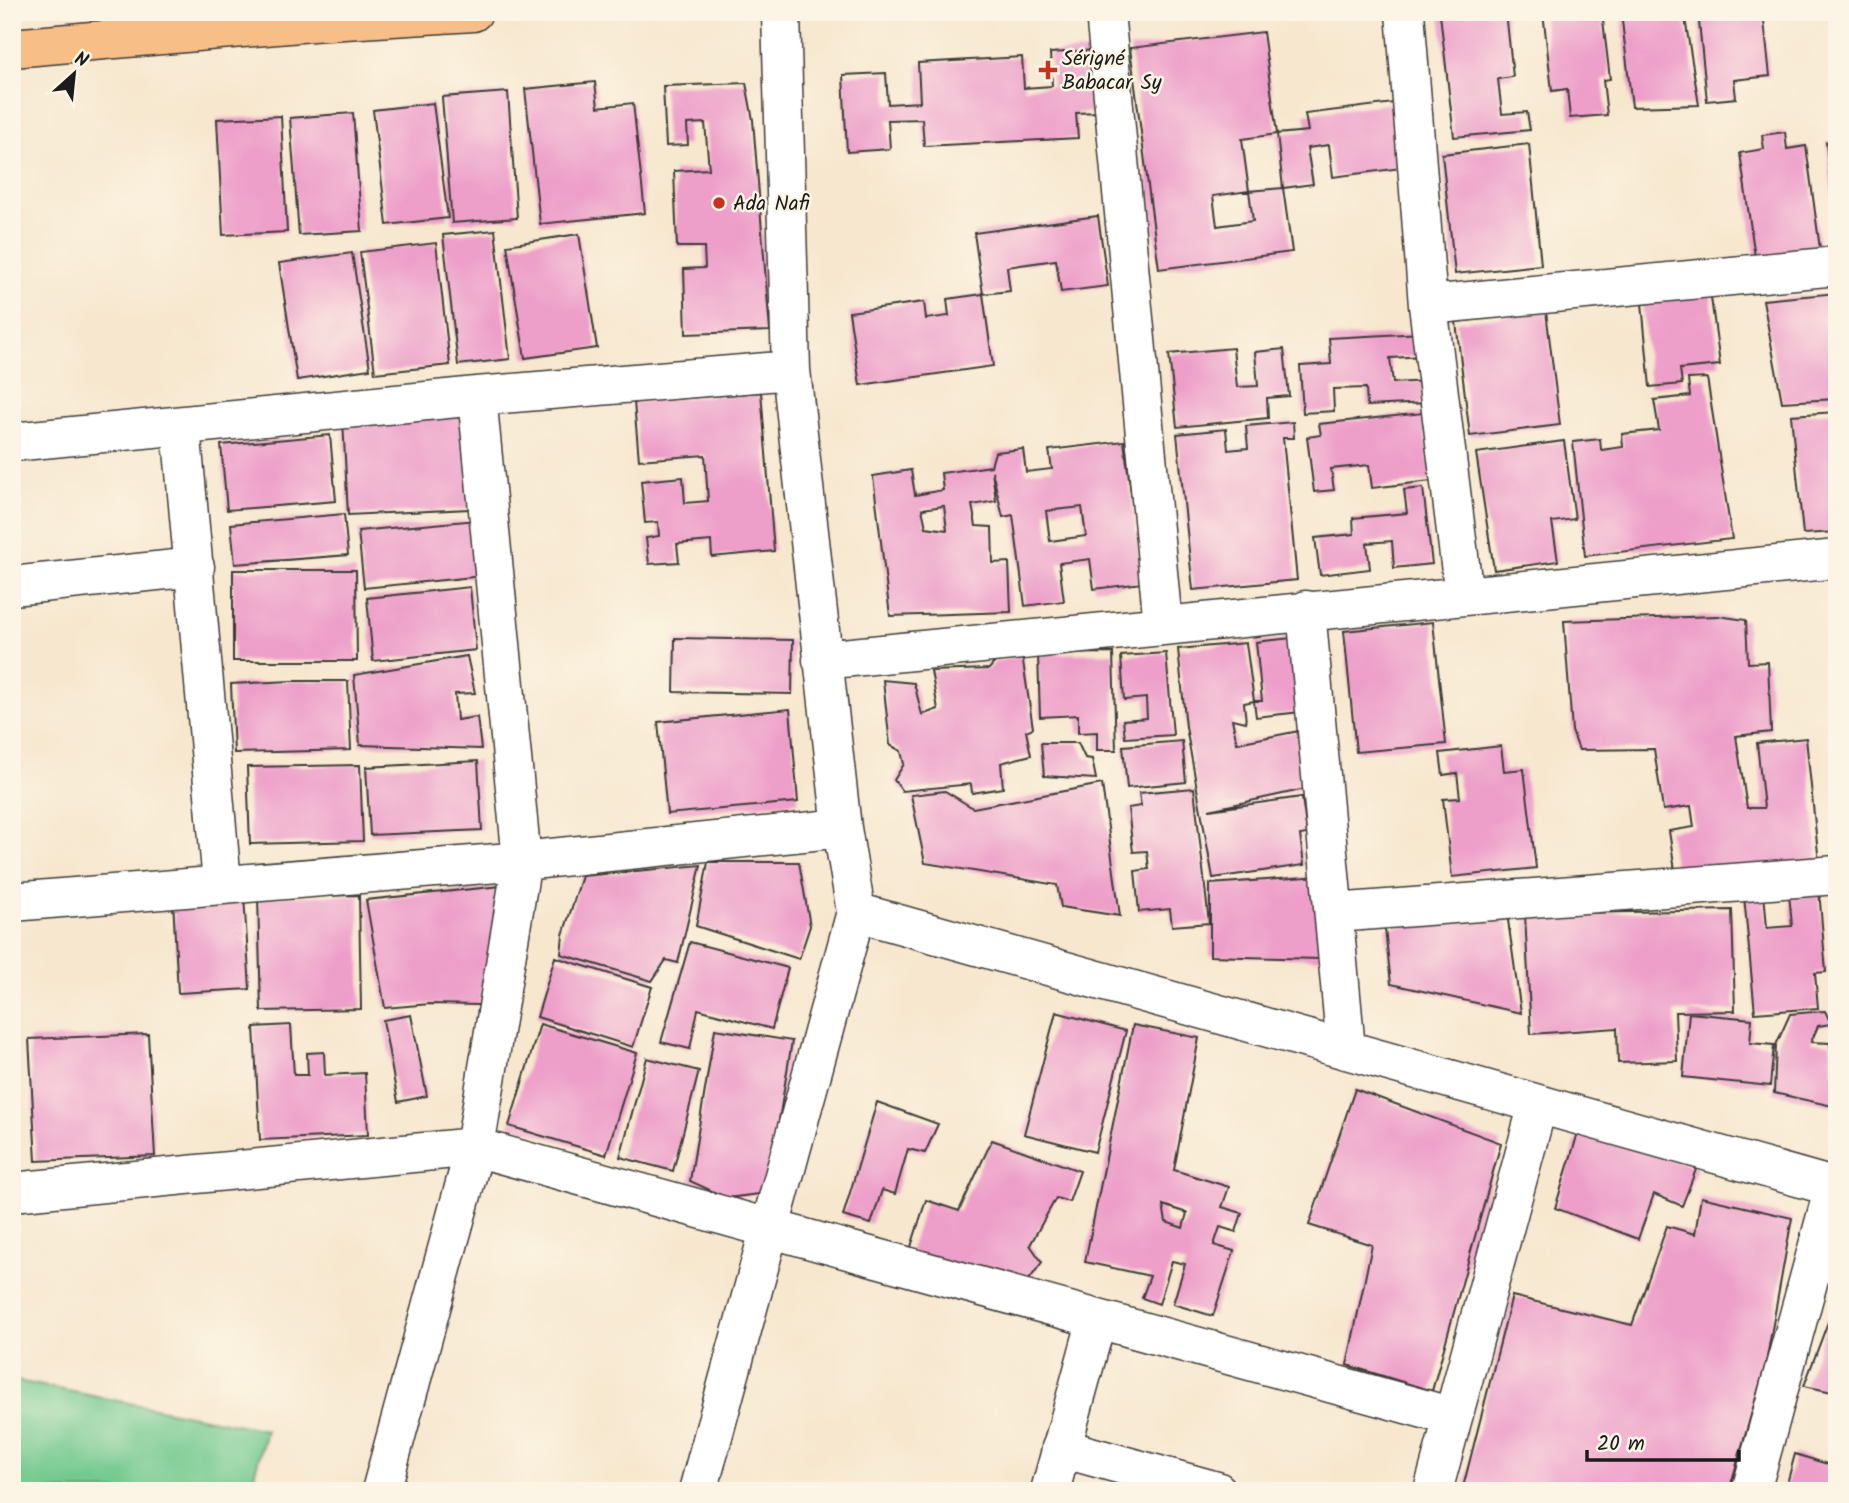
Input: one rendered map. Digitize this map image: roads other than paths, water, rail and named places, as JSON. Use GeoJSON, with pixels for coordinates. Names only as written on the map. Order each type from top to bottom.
{"type":"FeatureCollection","features":[{"type":"Feature","properties":{"kind":"main road"},"geometry":{"type":"LineString","coordinates":[[12,48],[312,22],[473,12]]}},
{"type":"Feature","properties":{"kind":"street"},"geometry":{"type":"LineString","coordinates":[[698,1491],[856,912],[842,828],[791,370],[781,12]]}},
{"type":"Feature","properties":{"kind":"street"},"geometry":{"type":"LineString","coordinates":[[1105,12],[1163,625]]}},
{"type":"Feature","properties":{"kind":"street"},"geometry":{"type":"LineString","coordinates":[[1405,12],[1429,305],[1464,596]]}},
{"type":"Feature","properties":{"kind":"street"},"geometry":{"type":"LineString","coordinates":[[1429,305],[1837,266]]}},
{"type":"Feature","properties":{"kind":"street"},"geometry":{"type":"LineString","coordinates":[[12,442],[477,396],[791,370]]}},
{"type":"Feature","properties":{"kind":"street"},"geometry":{"type":"LineString","coordinates":[[381,1491],[475,1147],[522,862],[477,396]]}},
{"type":"Feature","properties":{"kind":"street"},"geometry":{"type":"LineString","coordinates":[[181,427],[222,883]]}},
{"type":"Feature","properties":{"kind":"street"},"geometry":{"type":"LineString","coordinates":[[822,660],[1837,559]]}},
{"type":"Feature","properties":{"kind":"street"},"geometry":{"type":"LineString","coordinates":[[12,586],[195,567]]}},
{"type":"Feature","properties":{"kind":"street"},"geometry":{"type":"LineString","coordinates":[[1306,610],[1346,1050]]}},
{"type":"Feature","properties":{"kind":"street"},"geometry":{"type":"LineString","coordinates":[[12,902],[222,883],[522,862],[842,828]]}},
{"type":"Feature","properties":{"kind":"street"},"geometry":{"type":"LineString","coordinates":[[1334,913],[1837,875]]}},
{"type":"Feature","properties":{"kind":"street"},"geometry":{"type":"LineString","coordinates":[[856,912],[1835,1187],[1751,1491]]}},
{"type":"Feature","properties":{"kind":"street"},"geometry":{"type":"LineString","coordinates":[[1433,1491],[1538,1104]]}},
{"type":"Feature","properties":{"kind":"street"},"geometry":{"type":"LineString","coordinates":[[12,1192],[475,1147],[1453,1417]]}},
{"type":"Feature","properties":{"kind":"street"},"geometry":{"type":"LineString","coordinates":[[1049,1491],[1097,1319]]}},
{"type":"Feature","properties":{"kind":"street"},"geometry":{"type":"LineString","coordinates":[[1061,1448],[1217,1491]]}},
{"type":"Feature","properties":{"kind":"place","name":"Sérigné Babacar Sy"},"geometry":{"type":"Point","coordinates":[1048,70]}},
{"type":"Feature","properties":{"kind":"place","name":"Ada Nafi"},"geometry":{"type":"Point","coordinates":[719,203]}}]}
